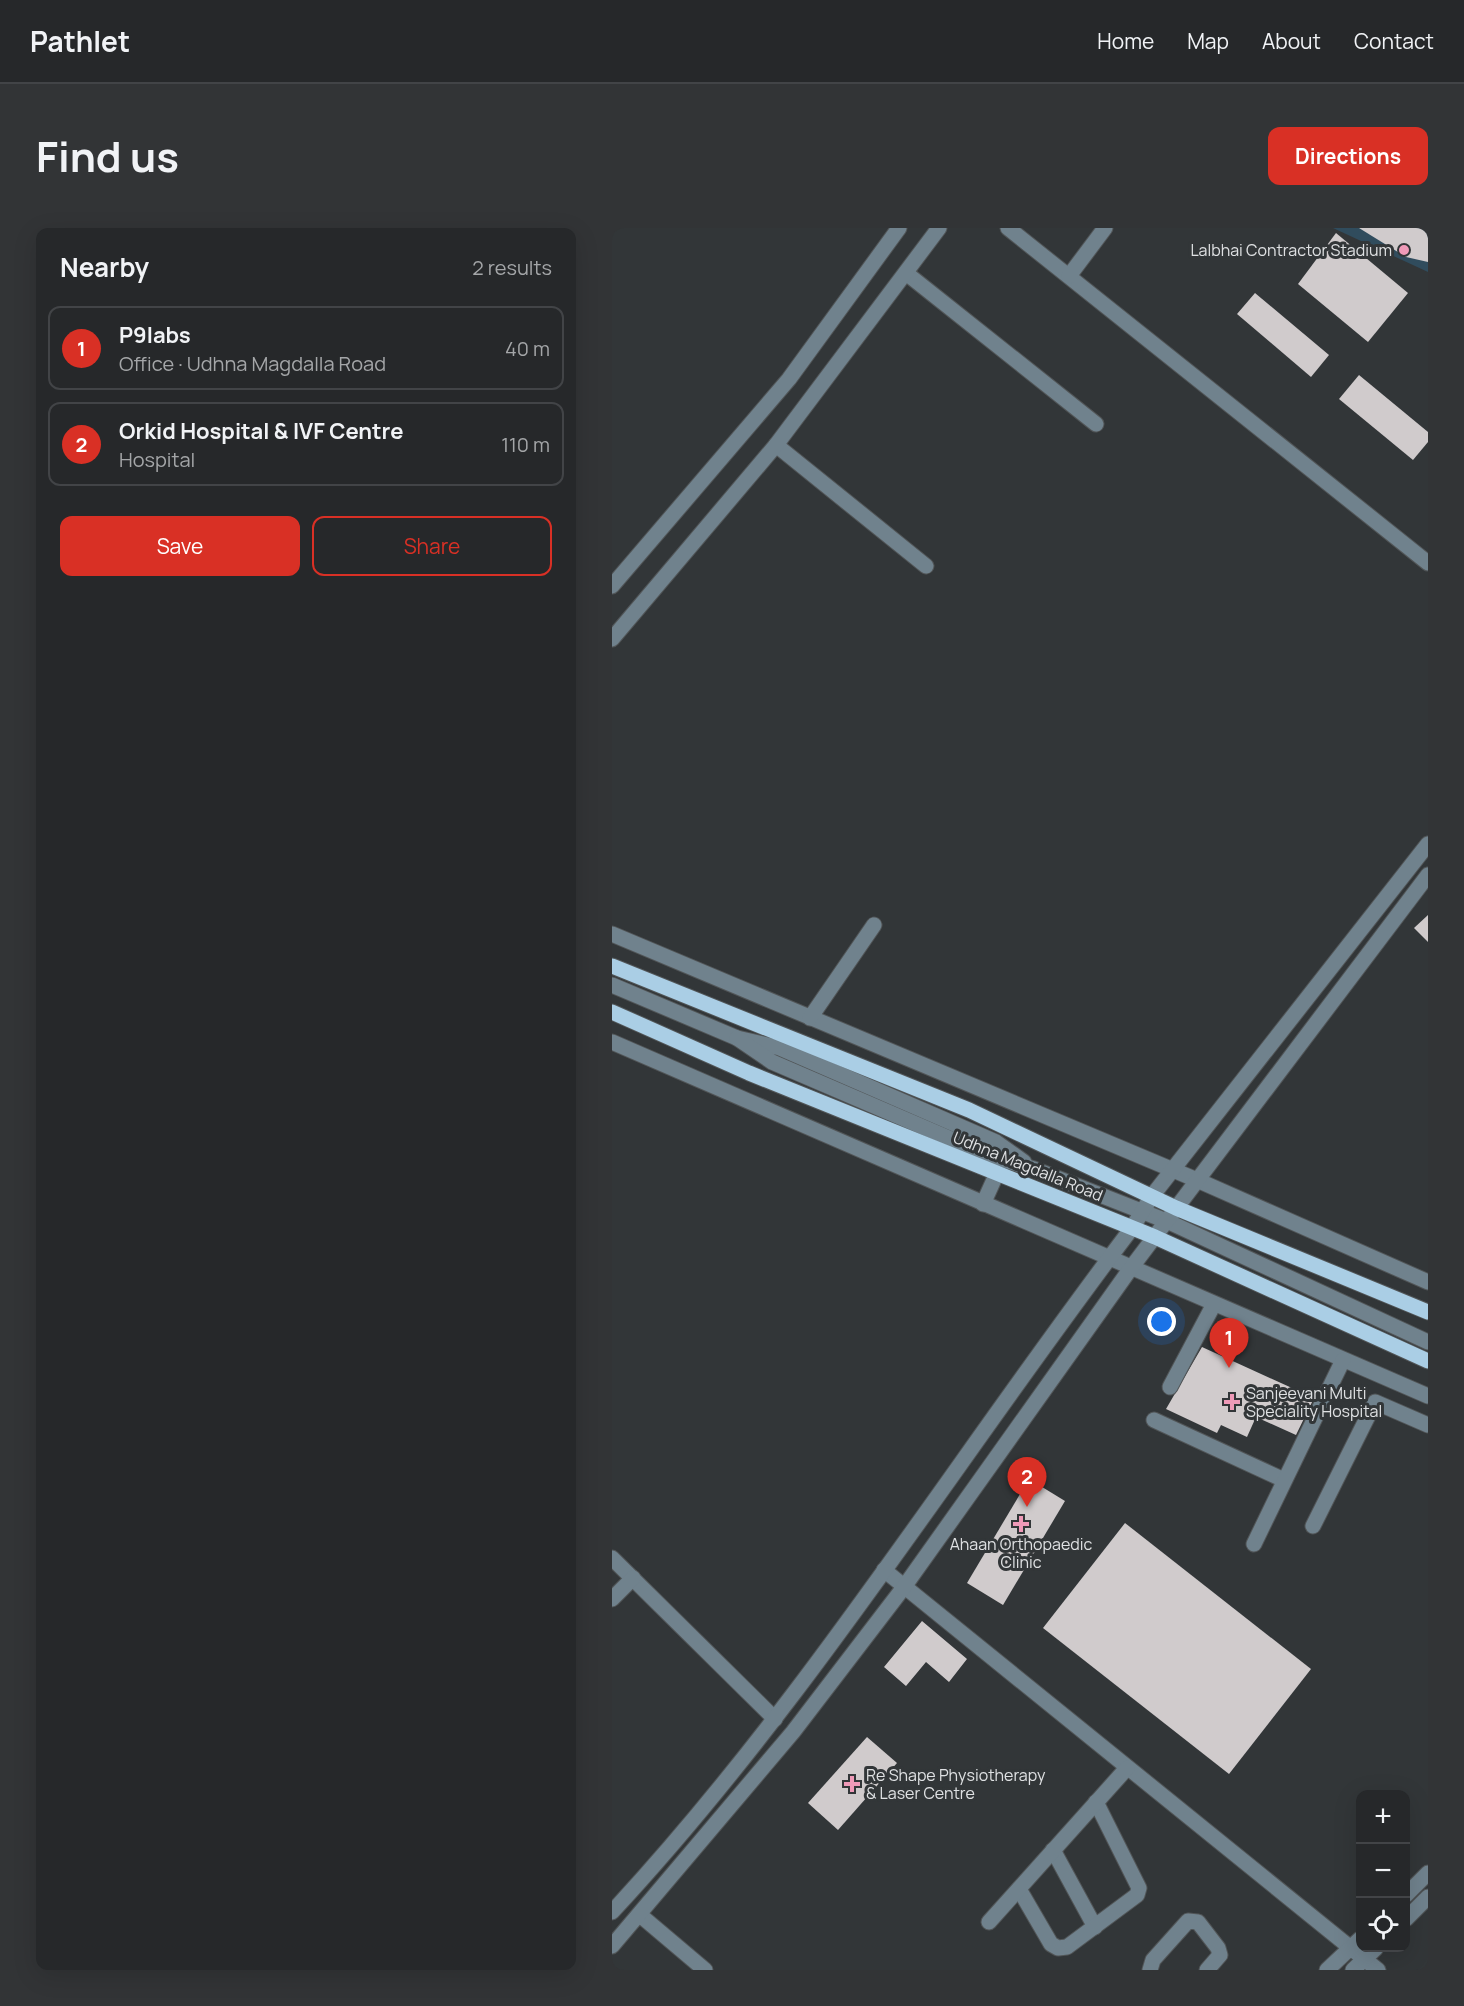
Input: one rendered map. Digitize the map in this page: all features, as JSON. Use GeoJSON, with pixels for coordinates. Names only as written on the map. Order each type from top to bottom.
{"type":"FeatureCollection","features":[{"type":"Feature","properties":{"kind":"main road","name":"Udhna Magdalla Road"},"geometry":{"type":"LineString","coordinates":[[612,966],[969,1110],[1176,1208],[1428,1312]]}},
{"type":"Feature","properties":{"kind":"main road","name":"Udhna Magdalla Road"},"geometry":{"type":"LineString","coordinates":[[612,1012],[749,1073],[1155,1237],[1428,1360]]}},
{"type":"Feature","properties":{"kind":"street"},"geometry":{"type":"LineString","coordinates":[[612,586],[783,387],[899,228]]}},
{"type":"Feature","properties":{"kind":"street"},"geometry":{"type":"LineString","coordinates":[[612,639],[776,445],[939,228]]}},
{"type":"Feature","properties":{"kind":"street"},"geometry":{"type":"LineString","coordinates":[[1008,228],[1428,563]]}},
{"type":"Feature","properties":{"kind":"street"},"geometry":{"type":"LineString","coordinates":[[1069,276],[1105,228]]}},
{"type":"Feature","properties":{"kind":"street"},"geometry":{"type":"LineString","coordinates":[[906,273],[1096,424]]}},
{"type":"Feature","properties":{"kind":"street"},"geometry":{"type":"LineString","coordinates":[[776,445],[926,566]]}},
{"type":"Feature","properties":{"kind":"street"},"geometry":{"type":"LineString","coordinates":[[612,1912],[618,1894],[775,1719],[1132,1228],[1152,1196],[1428,844]]}},
{"type":"Feature","properties":{"kind":"street"},"geometry":{"type":"LineString","coordinates":[[612,1946],[793,1732],[904,1587],[1131,1268],[1428,875]]}},
{"type":"Feature","properties":{"kind":"street"},"geometry":{"type":"LineString","coordinates":[[810,1018],[874,925]]}},
{"type":"Feature","properties":{"kind":"street"},"geometry":{"type":"LineString","coordinates":[[612,934],[1173,1169],[1428,1282]]}},
{"type":"Feature","properties":{"kind":"street"},"geometry":{"type":"LineString","coordinates":[[612,985],[737,1038],[780,1048],[985,1137],[1034,1169],[1166,1221],[1428,1342]]}},
{"type":"Feature","properties":{"kind":"street"},"geometry":{"type":"LineString","coordinates":[[612,1042],[1428,1396]]}},
{"type":"Feature","properties":{"kind":"street"},"geometry":{"type":"LineString","coordinates":[[983,1204],[997,1173]]}},
{"type":"Feature","properties":{"kind":"street"},"geometry":{"type":"LineString","coordinates":[[1170,1387],[1214,1304]]}},
{"type":"Feature","properties":{"kind":"street"},"geometry":{"type":"LineString","coordinates":[[1254,1544],[1343,1360]]}},
{"type":"Feature","properties":{"kind":"street"},"geometry":{"type":"LineString","coordinates":[[1313,1526],[1375,1402],[1428,1425]]}},
{"type":"Feature","properties":{"kind":"street"},"geometry":{"type":"LineString","coordinates":[[1154,1420],[1284,1480]]}},
{"type":"Feature","properties":{"kind":"street"},"geometry":{"type":"LineString","coordinates":[[612,1558],[775,1719]]}},
{"type":"Feature","properties":{"kind":"street"},"geometry":{"type":"LineString","coordinates":[[884,1570],[1127,1768],[1356,1943],[1326,1970]]}},
{"type":"Feature","properties":{"kind":"street"},"geometry":{"type":"LineString","coordinates":[[612,1599],[633,1578]]}},
{"type":"Feature","properties":{"kind":"street"},"geometry":{"type":"LineString","coordinates":[[989,1922],[1127,1768]]}},
{"type":"Feature","properties":{"kind":"street"},"geometry":{"type":"LineString","coordinates":[[1019,1889],[1053,1947],[1067,1947],[1135,1897],[1139,1892],[1096,1803]]}},
{"type":"Feature","properties":{"kind":"street"},"geometry":{"type":"LineString","coordinates":[[1053,1850],[1095,1927]]}},
{"type":"Feature","properties":{"kind":"street"},"geometry":{"type":"LineString","coordinates":[[1410,1891],[1428,1874]]}},
{"type":"Feature","properties":{"kind":"street"},"geometry":{"type":"LineString","coordinates":[[1410,1915],[1428,1897]]}},
{"type":"Feature","properties":{"kind":"street"},"geometry":{"type":"LineString","coordinates":[[640,1915],[705,1970]]}},
{"type":"Feature","properties":{"kind":"street"},"geometry":{"type":"LineString","coordinates":[[1150,1970],[1153,1960],[1188,1921],[1198,1922],[1218,1948],[1220,1955],[1206,1970]]}},
{"type":"Feature","properties":{"kind":"street"},"geometry":{"type":"LineString","coordinates":[[1361,1952],[1365,1959],[1378,1970]]}},
{"type":"Feature","properties":{"kind":"street"},"geometry":{"type":"LineString","coordinates":[[1353,1970],[1371,1952]]}},
{"type":"Feature","properties":{"kind":"shaded area","name":"Lalbhai Contractor Stadium"},"geometry":{"type":"Polygon","coordinates":[[[1333,228],[1428,228],[1428,272],[1333,228]]]}},
{"type":"Feature","properties":{"kind":"building","name":"Lalbhai Contractor Stadium"},"geometry":{"type":"Polygon","coordinates":[[[1359,228],[1428,228],[1428,262],[1406,257],[1359,228]]]}},
{"type":"Feature","properties":{"kind":"building"},"geometry":{"type":"Polygon","coordinates":[[[1336,233],[1408,293],[1368,342],[1298,284],[1336,233]]]}},
{"type":"Feature","properties":{"kind":"building"},"geometry":{"type":"Polygon","coordinates":[[[1255,293],[1329,355],[1311,377],[1237,314],[1255,293]]]}},
{"type":"Feature","properties":{"kind":"building"},"geometry":{"type":"Polygon","coordinates":[[[1359,375],[1428,432],[1428,442],[1413,460],[1339,399],[1359,375]]]}},
{"type":"Feature","properties":{"kind":"building"},"geometry":{"type":"Polygon","coordinates":[[[1428,915],[1428,942],[1414,928],[1428,915]]]}},
{"type":"Feature","properties":{"kind":"building"},"geometry":{"type":"Polygon","coordinates":[[[1202,1347],[1314,1398],[1296,1435],[1256,1417],[1247,1437],[1221,1425],[1217,1433],[1166,1409],[1202,1347]]]}},
{"type":"Feature","properties":{"kind":"building"},"geometry":{"type":"Polygon","coordinates":[[[1029,1479],[1065,1501],[1003,1605],[967,1583],[1029,1479]]]}},
{"type":"Feature","properties":{"kind":"building"},"geometry":{"type":"Polygon","coordinates":[[[1125,1523],[1311,1669],[1229,1774],[1043,1628],[1125,1523]]]}},
{"type":"Feature","properties":{"kind":"building"},"geometry":{"type":"Polygon","coordinates":[[[922,1621],[967,1659],[949,1682],[926,1662],[906,1686],[884,1667],[922,1621]]]}},
{"type":"Feature","properties":{"kind":"building"},"geometry":{"type":"Polygon","coordinates":[[[867,1737],[897,1763],[838,1830],[808,1803],[867,1737]]]}},
{"type":"Feature","properties":{"kind":"place","name":"Lalbhai Contractor Stadium"},"geometry":{"type":"Point","coordinates":[1404,250]}},
{"type":"Feature","properties":{"kind":"place","name":"P9labs"},"geometry":{"type":"Point","coordinates":[1229,1368]}},
{"type":"Feature","properties":{"kind":"place","name":"Sanjeevani Multi Speciality Hospital"},"geometry":{"type":"Point","coordinates":[1232,1402]}},
{"type":"Feature","properties":{"kind":"place","name":"Orkid Hospital & IVF Centre"},"geometry":{"type":"Point","coordinates":[1027,1507]}},
{"type":"Feature","properties":{"kind":"place","name":"Ahaan Orthopaedic Clinic"},"geometry":{"type":"Point","coordinates":[1021,1524]}},
{"type":"Feature","properties":{"kind":"place","name":"Re Shape Physiotherapy & Laser Centre"},"geometry":{"type":"Point","coordinates":[852,1784]}}]}
